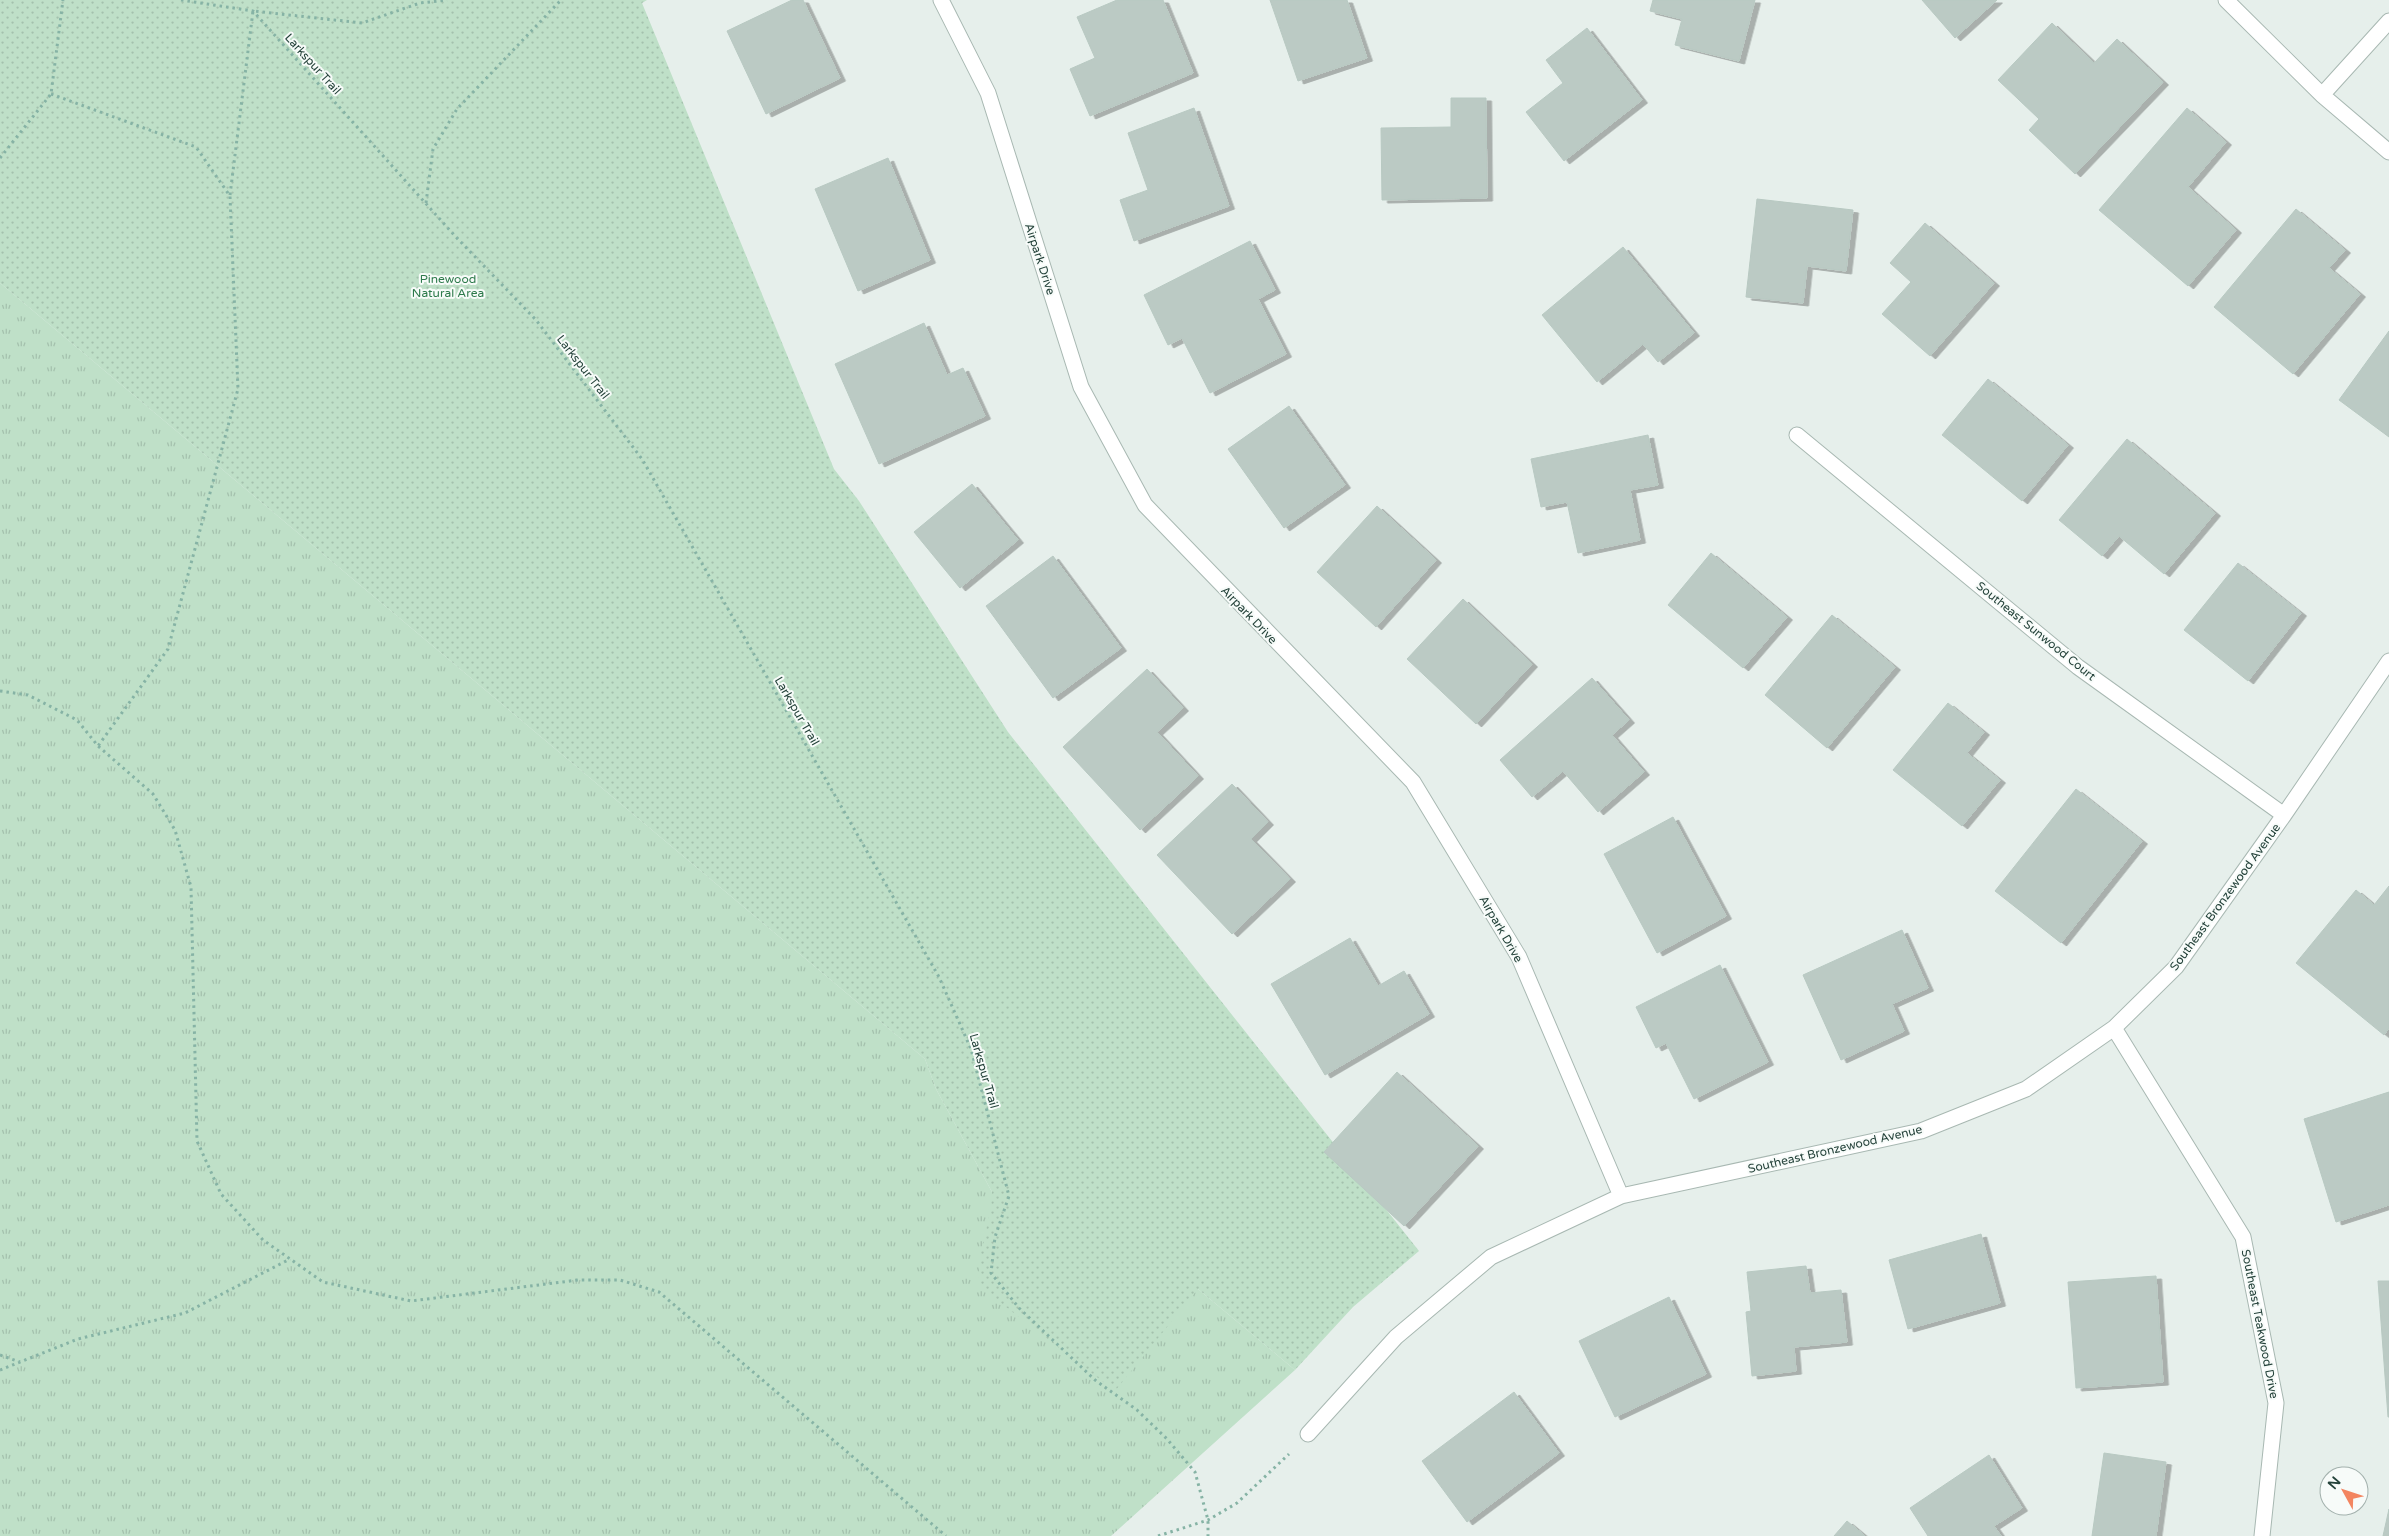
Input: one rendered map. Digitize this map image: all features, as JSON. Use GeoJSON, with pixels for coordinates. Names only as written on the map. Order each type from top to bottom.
{"type":"FeatureCollection","features":[{"type":"Feature","properties":{"kind":"street","name":"Airpark Drive"},"geometry":{"type":"LineString","coordinates":[[941,0],[988,93],[1081,387],[1145,505],[1413,782],[1519,957],[1621,1196]]}},
{"type":"Feature","properties":{"kind":"street"},"geometry":{"type":"LineString","coordinates":[[2226,0],[2322,95],[2389,152]]}},
{"type":"Feature","properties":{"kind":"street"},"geometry":{"type":"LineString","coordinates":[[2322,95],[2389,22]]}},
{"type":"Feature","properties":{"kind":"street","name":"Southeast Sunwood Court"},"geometry":{"type":"LineString","coordinates":[[1797,435],[2078,667],[2284,816]]}},
{"type":"Feature","properties":{"kind":"street","name":"Southeast Bronzewood Avenue"},"geometry":{"type":"LineString","coordinates":[[1308,1434],[1396,1337],[1491,1257],[1621,1196],[1921,1131],[2026,1089],[2114,1028],[2176,967],[2284,816],[2389,661]]}},
{"type":"Feature","properties":{"kind":"street","name":"Southeast Teakwood Drive"},"geometry":{"type":"LineString","coordinates":[[2114,1028],[2243,1237],[2276,1403],[2262,1536]]}},
{"type":"Feature","properties":{"kind":"path"},"geometry":{"type":"LineString","coordinates":[[0,158],[51,94],[63,0]]}},
{"type":"Feature","properties":{"kind":"path"},"geometry":{"type":"LineString","coordinates":[[182,1],[362,23],[420,3],[447,0]]}},
{"type":"Feature","properties":{"kind":"path"},"geometry":{"type":"LineString","coordinates":[[426,203],[433,149],[457,109],[561,0]]}},
{"type":"Feature","properties":{"kind":"path"},"geometry":{"type":"LineString","coordinates":[[98,746],[168,649],[238,389],[230,196],[253,11]]}},
{"type":"Feature","properties":{"kind":"path","name":"Larkspur Trail"},"geometry":{"type":"LineString","coordinates":[[253,11],[426,203],[536,320],[642,459],[939,977],[971,1049],[1009,1196],[995,1237],[991,1274],[1020,1308],[1082,1367],[1096,1380],[1138,1410],[1168,1439],[1195,1472],[1208,1520],[1208,1536]]}},
{"type":"Feature","properties":{"kind":"path"},"geometry":{"type":"LineString","coordinates":[[51,94],[196,147],[230,196]]}},
{"type":"Feature","properties":{"kind":"path"},"geometry":{"type":"LineString","coordinates":[[0,691],[28,695],[77,720],[98,746],[153,794],[175,830],[191,887],[197,1140],[222,1194],[263,1240],[323,1282],[411,1300],[578,1280],[620,1280],[659,1292],[946,1536]]}},
{"type":"Feature","properties":{"kind":"path"},"geometry":{"type":"LineString","coordinates":[[0,1370],[78,1339],[185,1313],[290,1259]]}},
{"type":"Feature","properties":{"kind":"path"},"geometry":{"type":"LineString","coordinates":[[0,1355],[20,1362]]}},
{"type":"Feature","properties":{"kind":"path"},"geometry":{"type":"LineString","coordinates":[[1158,1536],[1208,1520],[1237,1503],[1273,1471],[1308,1434]]}},
{"type":"Feature","properties":{"kind":"green space","name":"Pinewood Natural Area"},"geometry":{"type":"Polygon","coordinates":[[[0,0],[647,0],[642,3],[834,469],[859,501],[1008,732],[1419,1251],[1353,1307],[1295,1370],[1198,1289],[1115,1391],[980,1287],[979,1263],[992,1192],[936,1089],[925,1059],[0,283],[0,0]]]}},
{"type":"Feature","properties":{"kind":"green space"},"geometry":{"type":"Polygon","coordinates":[[[0,283],[925,1059],[936,1089],[992,1192],[992,1208],[1198,1289],[1295,1370],[1111,1536],[0,1536],[0,283]]]}},
{"type":"Feature","properties":{"kind":"building"},"geometry":{"type":"Polygon","coordinates":[[[792,0],[803,0],[840,78],[766,114],[727,31],[792,0]]]}},
{"type":"Feature","properties":{"kind":"building"},"geometry":{"type":"Polygon","coordinates":[[[1117,0],[1163,0],[1193,73],[1090,116],[1070,69],[1095,58],[1077,17],[1117,0]]]}},
{"type":"Feature","properties":{"kind":"building"},"geometry":{"type":"Polygon","coordinates":[[[1270,0],[1347,0],[1367,58],[1298,81],[1270,0]]]}},
{"type":"Feature","properties":{"kind":"building"},"geometry":{"type":"Polygon","coordinates":[[[1653,0],[1755,0],[1739,61],[1675,45],[1682,19],[1650,11],[1653,0]]]}},
{"type":"Feature","properties":{"kind":"building"},"geometry":{"type":"Polygon","coordinates":[[[1922,0],[1997,0],[1955,38],[1922,0]]]}},
{"type":"Feature","properties":{"kind":"building"},"geometry":{"type":"Polygon","coordinates":[[[2052,23],[2094,63],[2117,39],[2163,82],[2075,174],[2029,130],[2039,119],[1998,80],[2052,23]]]}},
{"type":"Feature","properties":{"kind":"building"},"geometry":{"type":"Polygon","coordinates":[[[1587,28],[1642,100],[1564,161],[1526,112],[1563,83],[1546,60],[1587,28]]]}},
{"type":"Feature","properties":{"kind":"building"},"geometry":{"type":"Polygon","coordinates":[[[1451,98],[1486,98],[1487,198],[1382,200],[1381,128],[1451,127],[1451,98]]]}},
{"type":"Feature","properties":{"kind":"building"},"geometry":{"type":"Polygon","coordinates":[[[1194,108],[1229,206],[1134,241],[1120,200],[1148,190],[1128,133],[1194,108]]]}},
{"type":"Feature","properties":{"kind":"building"},"geometry":{"type":"Polygon","coordinates":[[[2187,108],[2226,142],[2188,187],[2236,230],[2188,286],[2099,210],[2187,108]]]}},
{"type":"Feature","properties":{"kind":"building"},"geometry":{"type":"Polygon","coordinates":[[[888,158],[930,260],[858,291],[815,189],[888,158]]]}},
{"type":"Feature","properties":{"kind":"building"},"geometry":{"type":"Polygon","coordinates":[[[1757,199],[1853,210],[1846,271],[1807,266],[1803,303],[1746,297],[1757,199]]]}},
{"type":"Feature","properties":{"kind":"building"},"geometry":{"type":"Polygon","coordinates":[[[2296,209],[2345,250],[2329,268],[2360,294],[2293,374],[2214,307],[2296,209]]]}},
{"type":"Feature","properties":{"kind":"building"},"geometry":{"type":"Polygon","coordinates":[[[1925,223],[1994,283],[1930,356],[1882,314],[1911,282],[1890,263],[1925,223]]]}},
{"type":"Feature","properties":{"kind":"building"},"geometry":{"type":"Polygon","coordinates":[[[1250,241],[1275,290],[1258,299],[1286,354],[1210,393],[1182,338],[1168,345],[1144,295],[1250,241]]]}},
{"type":"Feature","properties":{"kind":"building"},"geometry":{"type":"Polygon","coordinates":[[[1623,247],[1694,333],[1658,362],[1643,344],[1597,382],[1542,315],[1623,247]]]}},
{"type":"Feature","properties":{"kind":"building"},"geometry":{"type":"Polygon","coordinates":[[[924,323],[947,375],[963,368],[985,416],[879,464],[835,364],[924,323]]]}},
{"type":"Feature","properties":{"kind":"building"},"geometry":{"type":"Polygon","coordinates":[[[2389,331],[2389,437],[2339,400],[2389,331]]]}},
{"type":"Feature","properties":{"kind":"building"},"geometry":{"type":"Polygon","coordinates":[[[1988,379],[2068,445],[2022,501],[1942,435],[1988,379]]]}},
{"type":"Feature","properties":{"kind":"building"},"geometry":{"type":"Polygon","coordinates":[[[1289,406],[1345,485],[1284,528],[1228,449],[1289,406]]]}},
{"type":"Feature","properties":{"kind":"building"},"geometry":{"type":"Polygon","coordinates":[[[1648,435],[1658,485],[1630,490],[1640,540],[1578,553],[1567,502],[1541,507],[1531,459],[1648,435]]]}},
{"type":"Feature","properties":{"kind":"building"},"geometry":{"type":"Polygon","coordinates":[[[2127,439],[2215,513],[2164,574],[2119,536],[2102,556],[2059,520],[2127,439]]]}},
{"type":"Feature","properties":{"kind":"building"},"geometry":{"type":"Polygon","coordinates":[[[972,484],[1018,540],[960,588],[914,532],[972,484]]]}},
{"type":"Feature","properties":{"kind":"building"},"geometry":{"type":"Polygon","coordinates":[[[1377,506],[1436,560],[1376,627],[1317,572],[1377,506]]]}},
{"type":"Feature","properties":{"kind":"building"},"geometry":{"type":"Polygon","coordinates":[[[1711,553],[1787,617],[1743,668],[1668,605],[1711,553]]]}},
{"type":"Feature","properties":{"kind":"building"},"geometry":{"type":"Polygon","coordinates":[[[1053,556],[1121,648],[1053,698],[986,606],[1053,556]]]}},
{"type":"Feature","properties":{"kind":"building"},"geometry":{"type":"Polygon","coordinates":[[[2238,563],[2301,613],[2248,681],[2184,630],[2238,563]]]}},
{"type":"Feature","properties":{"kind":"building"},"geometry":{"type":"Polygon","coordinates":[[[1463,599],[1532,664],[1476,724],[1407,659],[1463,599]]]}},
{"type":"Feature","properties":{"kind":"building"},"geometry":{"type":"Polygon","coordinates":[[[1832,615],[1895,667],[1827,748],[1765,695],[1832,615]]]}},
{"type":"Feature","properties":{"kind":"building"},"geometry":{"type":"Polygon","coordinates":[[[1147,669],[1183,708],[1157,732],[1198,776],[1140,830],[1063,747],[1147,669]]]}},
{"type":"Feature","properties":{"kind":"building"},"geometry":{"type":"Polygon","coordinates":[[[1592,678],[1629,720],[1612,735],[1644,772],[1598,812],[1563,771],[1532,797],[1500,760],[1592,678]]]}},
{"type":"Feature","properties":{"kind":"building"},"geometry":{"type":"Polygon","coordinates":[[[1948,703],[1984,732],[1967,753],[2000,780],[1962,826],[1893,770],[1948,703]]]}},
{"type":"Feature","properties":{"kind":"building"},"geometry":{"type":"Polygon","coordinates":[[[1232,784],[1268,822],[1251,839],[1290,879],[1232,934],[1157,855],[1232,784]]]}},
{"type":"Feature","properties":{"kind":"building"},"geometry":{"type":"Polygon","coordinates":[[[2076,789],[2142,841],[2061,943],[1995,891],[2076,789]]]}},
{"type":"Feature","properties":{"kind":"building"},"geometry":{"type":"Polygon","coordinates":[[[1673,817],[1726,916],[1657,953],[1604,854],[1673,817]]]}},
{"type":"Feature","properties":{"kind":"building"},"geometry":{"type":"Polygon","coordinates":[[[2389,886],[2389,1028],[2384,1035],[2296,963],[2356,890],[2374,905],[2389,886]]]}},
{"type":"Feature","properties":{"kind":"building"},"geometry":{"type":"Polygon","coordinates":[[[1902,930],[1928,988],[1892,1004],[1904,1031],[1841,1060],[1803,975],[1902,930]]]}},
{"type":"Feature","properties":{"kind":"building"},"geometry":{"type":"Polygon","coordinates":[[[1350,938],[1378,986],[1404,971],[1429,1014],[1325,1075],[1271,984],[1350,938]]]}},
{"type":"Feature","properties":{"kind":"building"},"geometry":{"type":"Polygon","coordinates":[[[1720,965],[1768,1062],[1694,1099],[1666,1043],[1656,1048],[1636,1007],[1720,965]]]}},
{"type":"Feature","properties":{"kind":"building"},"geometry":{"type":"Polygon","coordinates":[[[1397,1072],[1478,1146],[1404,1226],[1324,1152],[1397,1072]]]}},
{"type":"Feature","properties":{"kind":"building"},"geometry":{"type":"Polygon","coordinates":[[[2389,1092],[2389,1205],[2336,1222],[2304,1119],[2389,1092]]]}},
{"type":"Feature","properties":{"kind":"building"},"geometry":{"type":"Polygon","coordinates":[[[1981,1234],[2000,1303],[1908,1329],[1889,1260],[1981,1234]]]}},
{"type":"Feature","properties":{"kind":"building"},"geometry":{"type":"Polygon","coordinates":[[[1806,1266],[1810,1293],[1841,1290],[1847,1342],[1794,1347],[1796,1371],[1752,1376],[1746,1312],[1751,1311],[1747,1272],[1806,1266]]]}},
{"type":"Feature","properties":{"kind":"building"},"geometry":{"type":"Polygon","coordinates":[[[2156,1276],[2163,1382],[2076,1388],[2068,1282],[2156,1276]]]}},
{"type":"Feature","properties":{"kind":"building"},"geometry":{"type":"Polygon","coordinates":[[[2378,1281],[2389,1281],[2389,1417],[2388,1417],[2378,1281]]]}},
{"type":"Feature","properties":{"kind":"building"},"geometry":{"type":"Polygon","coordinates":[[[1669,1297],[1706,1374],[1615,1417],[1579,1341],[1669,1297]]]}},
{"type":"Feature","properties":{"kind":"building"},"geometry":{"type":"Polygon","coordinates":[[[1514,1392],[1559,1453],[1467,1522],[1422,1461],[1514,1392]]]}},
{"type":"Feature","properties":{"kind":"building"},"geometry":{"type":"Polygon","coordinates":[[[2104,1453],[2166,1462],[2156,1536],[2092,1536],[2104,1453]]]}},
{"type":"Feature","properties":{"kind":"building"},"geometry":{"type":"Polygon","coordinates":[[[1989,1455],[2022,1508],[1994,1526],[2001,1536],[1928,1536],[1910,1508],[1989,1455]]]}},
{"type":"Feature","properties":{"kind":"building"},"geometry":{"type":"Polygon","coordinates":[[[2389,1509],[2389,1536],[2383,1536],[2389,1509]]]}},
{"type":"Feature","properties":{"kind":"building"},"geometry":{"type":"Polygon","coordinates":[[[1847,1521],[1865,1536],[1834,1536],[1847,1521]]]}}]}
